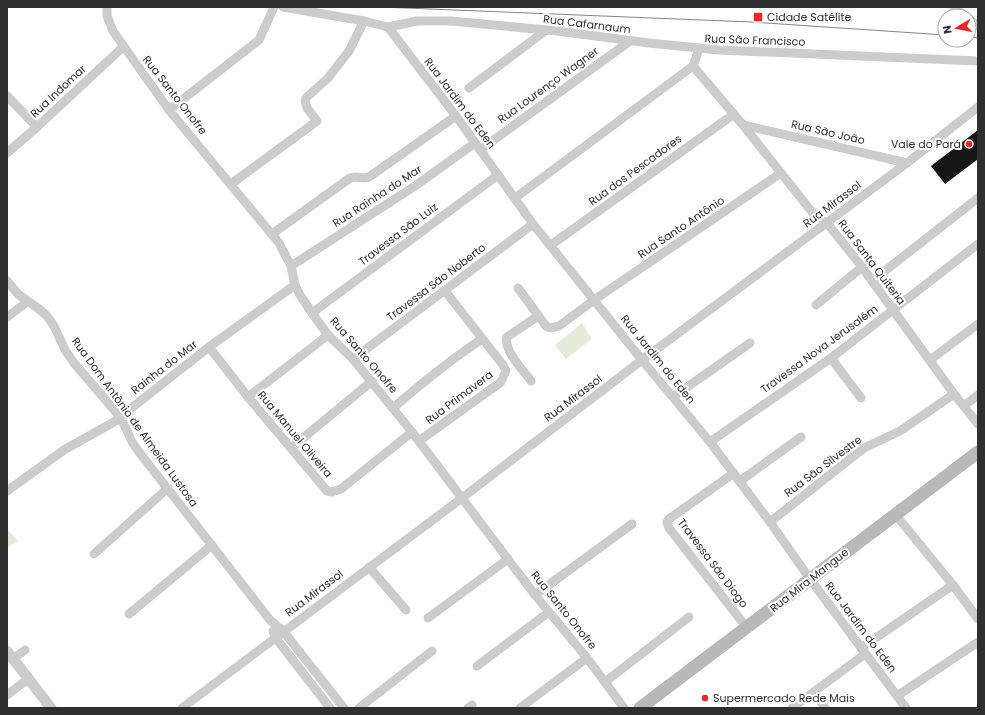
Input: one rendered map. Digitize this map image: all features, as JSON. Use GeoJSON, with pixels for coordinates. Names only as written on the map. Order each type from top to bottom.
{"type":"FeatureCollection","features":[{"type":"Feature","properties":{"kind":"main road","name":"Rua Mira Mangue"},"geometry":{"type":"LineString","coordinates":[[640,708],[978,452]]}},
{"type":"Feature","properties":{"kind":"street","name":"Rua Santo Onofre"},"geometry":{"type":"LineString","coordinates":[[107,7],[107,16],[123,47],[169,110],[279,243],[291,266],[295,285],[328,334],[372,381],[535,595],[587,658],[624,708]]}},
{"type":"Feature","properties":{"kind":"street"},"geometry":{"type":"LineString","coordinates":[[169,110],[259,40],[274,7]]}},
{"type":"Feature","properties":{"kind":"street","name":"Rua Cafarnaum"},"geometry":{"type":"LineString","coordinates":[[283,7],[364,21],[388,27],[434,20],[699,49]]}},
{"type":"Feature","properties":{"kind":"street"},"geometry":{"type":"LineString","coordinates":[[230,184],[317,121],[307,108],[305,101],[306,98],[328,78],[350,51],[364,21]]}},
{"type":"Feature","properties":{"kind":"street","name":"Rua Jardim do Eden"},"geometry":{"type":"LineString","coordinates":[[388,27],[456,116],[533,224],[734,473],[810,579],[906,708]]}},
{"type":"Feature","properties":{"kind":"street"},"geometry":{"type":"LineString","coordinates":[[469,88],[545,31]]}},
{"type":"Feature","properties":{"kind":"street","name":"Rua Lourenço Wagner"},"geometry":{"type":"LineString","coordinates":[[478,146],[630,41]]}},
{"type":"Feature","properties":{"kind":"street","name":"Rua Indomar"},"geometry":{"type":"LineString","coordinates":[[7,153],[123,47]]}},
{"type":"Feature","properties":{"kind":"street","name":"Rua São Francisco"},"geometry":{"type":"LineString","coordinates":[[693,66],[699,49],[978,61]]}},
{"type":"Feature","properties":{"kind":"street"},"geometry":{"type":"LineString","coordinates":[[515,198],[693,66]]}},
{"type":"Feature","properties":{"kind":"street","name":"Rua Santa Quiteria"},"geometry":{"type":"LineString","coordinates":[[693,66],[743,125],[814,214],[827,223],[862,267],[954,394],[978,424]]}},
{"type":"Feature","properties":{"kind":"street"},"geometry":{"type":"LineString","coordinates":[[7,96],[37,127]]}},
{"type":"Feature","properties":{"kind":"street","name":"Rua Mirassol"},"geometry":{"type":"LineString","coordinates":[[182,708],[462,498],[642,360],[907,163],[978,107]]}},
{"type":"Feature","properties":{"kind":"street","name":"Rua dos Pescadores"},"geometry":{"type":"LineString","coordinates":[[551,245],[734,114]]}},
{"type":"Feature","properties":{"kind":"street"},"geometry":{"type":"LineString","coordinates":[[272,234],[336,186],[356,176],[365,179],[369,177],[456,116]]}},
{"type":"Feature","properties":{"kind":"street","name":"Rua São João"},"geometry":{"type":"LineString","coordinates":[[743,125],[907,163]]}},
{"type":"Feature","properties":{"kind":"street","name":"Rua Rainha do Mar"},"geometry":{"type":"LineString","coordinates":[[291,266],[478,146]]}},
{"type":"Feature","properties":{"kind":"street","name":"Rua Santo Antônio"},"geometry":{"type":"LineString","coordinates":[[518,288],[546,326],[554,328],[559,326],[594,300],[781,174]]}},
{"type":"Feature","properties":{"kind":"street","name":"Travessa São Luiz"},"geometry":{"type":"LineString","coordinates":[[312,312],[498,175]]}},
{"type":"Feature","properties":{"kind":"street"},"geometry":{"type":"LineString","coordinates":[[872,281],[978,198]]}},
{"type":"Feature","properties":{"kind":"street","name":"Travessa São Noberto"},"geometry":{"type":"LineString","coordinates":[[353,359],[533,224]]}},
{"type":"Feature","properties":{"kind":"street","name":"Travessa Nova Jerusalém"},"geometry":{"type":"LineString","coordinates":[[710,442],[831,358],[978,244]]}},
{"type":"Feature","properties":{"kind":"street"},"geometry":{"type":"LineString","coordinates":[[816,305],[862,267]]}},
{"type":"Feature","properties":{"kind":"street","name":"Rua Dom Antônio de Almeida Lustosa"},"geometry":{"type":"LineString","coordinates":[[7,281],[27,302],[47,316],[54,326],[65,350],[120,418],[132,442],[270,620],[283,631],[344,708]]}},
{"type":"Feature","properties":{"kind":"street","name":"Rainha do Mar"},"geometry":{"type":"LineString","coordinates":[[7,491],[64,450],[120,418],[209,347],[295,285]]}},
{"type":"Feature","properties":{"kind":"street","name":"Rua Primavera"},"geometry":{"type":"LineString","coordinates":[[419,442],[501,382],[506,372],[504,365],[445,291]]}},
{"type":"Feature","properties":{"kind":"street"},"geometry":{"type":"LineString","coordinates":[[7,317],[27,302]]}},
{"type":"Feature","properties":{"kind":"street"},"geometry":{"type":"LineString","coordinates":[[532,381],[508,350],[506,341],[507,337],[538,316]]}},
{"type":"Feature","properties":{"kind":"street"},"geometry":{"type":"LineString","coordinates":[[930,360],[978,324]]}},
{"type":"Feature","properties":{"kind":"street"},"geometry":{"type":"LineString","coordinates":[[248,397],[328,334]]}},
{"type":"Feature","properties":{"kind":"street"},"geometry":{"type":"LineString","coordinates":[[393,408],[426,379],[482,339]]}},
{"type":"Feature","properties":{"kind":"street"},"geometry":{"type":"LineString","coordinates":[[672,397],[750,343]]}},
{"type":"Feature","properties":{"kind":"street","name":"Rua Manuel Oliveira"},"geometry":{"type":"LineString","coordinates":[[209,347],[248,397],[327,491],[332,492],[341,489],[412,432]]}},
{"type":"Feature","properties":{"kind":"street"},"geometry":{"type":"LineString","coordinates":[[831,358],[861,398]]}},
{"type":"Feature","properties":{"kind":"street"},"geometry":{"type":"LineString","coordinates":[[291,448],[372,381]]}},
{"type":"Feature","properties":{"kind":"street","name":"Rua São Silvestre"},"geometry":{"type":"LineString","coordinates":[[770,522],[864,448],[900,431],[954,394]]}},
{"type":"Feature","properties":{"kind":"street"},"geometry":{"type":"LineString","coordinates":[[964,406],[978,395]]}},
{"type":"Feature","properties":{"kind":"street"},"geometry":{"type":"LineString","coordinates":[[740,481],[801,437]]}},
{"type":"Feature","properties":{"kind":"street","name":"Travessa São Diogo"},"geometry":{"type":"LineString","coordinates":[[734,473],[669,519],[667,522],[669,528],[747,628]]}},
{"type":"Feature","properties":{"kind":"street"},"geometry":{"type":"LineString","coordinates":[[94,554],[168,488]]}},
{"type":"Feature","properties":{"kind":"street"},"geometry":{"type":"LineString","coordinates":[[895,514],[953,585],[978,619]]}},
{"type":"Feature","properties":{"kind":"street"},"geometry":{"type":"LineString","coordinates":[[535,595],[632,524]]}},
{"type":"Feature","properties":{"kind":"street"},"geometry":{"type":"LineString","coordinates":[[128,614],[212,545]]}},
{"type":"Feature","properties":{"kind":"street"},"geometry":{"type":"LineString","coordinates":[[428,618],[508,559]]}},
{"type":"Feature","properties":{"kind":"street"},"geometry":{"type":"LineString","coordinates":[[369,567],[406,610]]}},
{"type":"Feature","properties":{"kind":"street"},"geometry":{"type":"LineString","coordinates":[[792,708],[814,692],[863,651],[953,585]]}},
{"type":"Feature","properties":{"kind":"street"},"geometry":{"type":"LineString","coordinates":[[478,666],[549,612]]}},
{"type":"Feature","properties":{"kind":"street"},"geometry":{"type":"LineString","coordinates":[[605,682],[689,617]]}},
{"type":"Feature","properties":{"kind":"street","name":"Rua Dom Antônio de Almeida Lustosa"},"geometry":{"type":"LineString","coordinates":[[270,620],[275,637],[330,708]]}},
{"type":"Feature","properties":{"kind":"street"},"geometry":{"type":"LineString","coordinates":[[897,696],[978,642]]}},
{"type":"Feature","properties":{"kind":"street"},"geometry":{"type":"LineString","coordinates":[[25,650],[10,655],[51,708]]}},
{"type":"Feature","properties":{"kind":"street"},"geometry":{"type":"LineString","coordinates":[[359,708],[432,650]]}},
{"type":"Feature","properties":{"kind":"street"},"geometry":{"type":"LineString","coordinates":[[520,708],[587,658]]}},
{"type":"Feature","properties":{"kind":"street"},"geometry":{"type":"LineString","coordinates":[[7,695],[28,679]]}},
{"type":"Feature","properties":{"kind":"street"},"geometry":{"type":"LineString","coordinates":[[814,692],[826,708]]}},
{"type":"Feature","properties":{"kind":"green space"},"geometry":{"type":"Polygon","coordinates":[[[582,323],[592,339],[566,359],[555,345],[582,323]]]}},
{"type":"Feature","properties":{"kind":"green space"},"geometry":{"type":"Polygon","coordinates":[[[7,529],[18,541],[8,547],[7,546],[7,529]]]}},
{"type":"Feature","properties":{"kind":"building","name":"Vale do Pará"},"geometry":{"type":"Polygon","coordinates":[[[978,130],[978,159],[945,184],[931,166],[978,130]]]}},
{"type":"Feature","properties":{"kind":"tram line"},"geometry":{"type":"LineString","coordinates":[[380,7],[751,22],[937,34]]}},
{"type":"Feature","properties":{"kind":"place","name":"Cidade Satélite"},"geometry":{"type":"Point","coordinates":[758,17]}},
{"type":"Feature","properties":{"kind":"place","name":"Vale do Pará"},"geometry":{"type":"Point","coordinates":[969,144]}},
{"type":"Feature","properties":{"kind":"place","name":"Supermercado Rede Mais"},"geometry":{"type":"Point","coordinates":[705,698]}}]}
